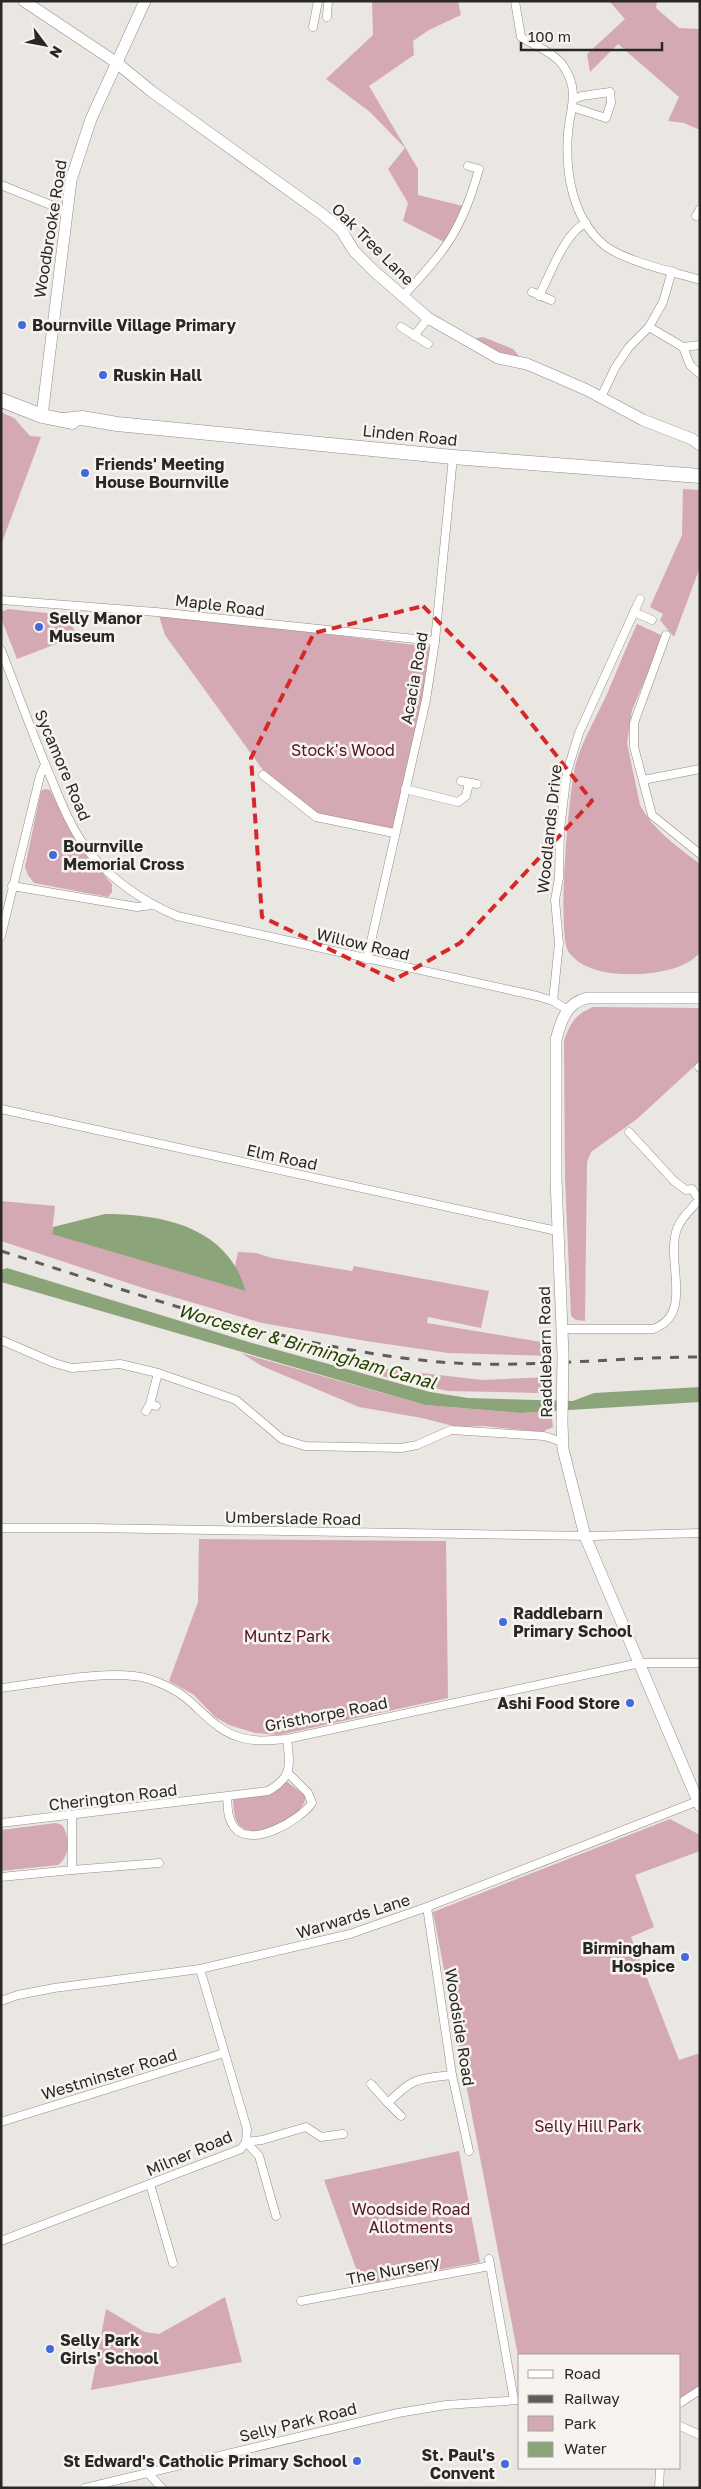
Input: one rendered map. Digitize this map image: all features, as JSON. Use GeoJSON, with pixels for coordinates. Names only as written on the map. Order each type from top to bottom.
{"type":"FeatureCollection","features":[{"type":"Feature","properties":{"kind":"highway","name":"Linden Road"},"geometry":{"type":"LineString","coordinates":[[1,400],[42,416],[82,426],[117,424],[453,457],[700,476]]}},
{"type":"Feature","properties":{"kind":"street","name":"Oak Tree Lane"},"geometry":{"type":"LineString","coordinates":[[24,1],[117,63],[151,91],[322,214],[341,230],[363,261],[428,318],[498,358],[526,364],[601,397],[643,420],[700,445]]}},
{"type":"Feature","properties":{"kind":"street","name":"Woodbrooke Road"},"geometry":{"type":"LineString","coordinates":[[42,416],[66,211],[77,156],[145,1]]}},
{"type":"Feature","properties":{"kind":"street"},"geometry":{"type":"LineString","coordinates":[[313,28],[318,1]]}},
{"type":"Feature","properties":{"kind":"street"},"geometry":{"type":"LineString","coordinates":[[328,1],[328,17]]}},
{"type":"Feature","properties":{"kind":"street"},"geometry":{"type":"LineString","coordinates":[[515,1],[521,37],[554,56],[564,68],[573,89],[573,103],[568,132],[570,188],[575,204],[586,222],[604,245],[632,259],[700,280]]}},
{"type":"Feature","properties":{"kind":"street"},"geometry":{"type":"LineString","coordinates":[[610,92],[611,103],[606,118],[573,103],[582,96],[610,92]]}},
{"type":"Feature","properties":{"kind":"street"},"geometry":{"type":"LineString","coordinates":[[402,297],[437,260],[462,222],[483,169],[468,166]]}},
{"type":"Feature","properties":{"kind":"street"},"geometry":{"type":"LineString","coordinates":[[1,186],[66,211]]}},
{"type":"Feature","properties":{"kind":"street"},"geometry":{"type":"LineString","coordinates":[[551,300],[536,294],[577,226],[586,222]]}},
{"type":"Feature","properties":{"kind":"street"},"geometry":{"type":"LineString","coordinates":[[601,397],[629,348],[649,327],[663,302],[672,271]]}},
{"type":"Feature","properties":{"kind":"street"},"geometry":{"type":"LineString","coordinates":[[414,336],[428,318]]}},
{"type":"Feature","properties":{"kind":"street"},"geometry":{"type":"LineString","coordinates":[[401,327],[428,344]]}},
{"type":"Feature","properties":{"kind":"street"},"geometry":{"type":"LineString","coordinates":[[649,327],[683,347],[700,345]]}},
{"type":"Feature","properties":{"kind":"street"},"geometry":{"type":"LineString","coordinates":[[683,347],[690,365],[700,374]]}},
{"type":"Feature","properties":{"kind":"street","name":"Acacia Road"},"geometry":{"type":"LineString","coordinates":[[367,960],[394,833],[426,700],[435,641],[453,457]]}},
{"type":"Feature","properties":{"kind":"street","name":"Woodlands Drive"},"geometry":{"type":"LineString","coordinates":[[553,1000],[559,943],[555,900],[559,878],[560,829],[567,772],[579,733],[640,599]]}},
{"type":"Feature","properties":{"kind":"street","name":"Maple Road"},"geometry":{"type":"LineString","coordinates":[[1,600],[156,612],[435,641]]}},
{"type":"Feature","properties":{"kind":"street"},"geometry":{"type":"LineString","coordinates":[[634,612],[652,620]]}},
{"type":"Feature","properties":{"kind":"street"},"geometry":{"type":"LineString","coordinates":[[666,635],[634,723],[634,747],[652,815],[700,854]]}},
{"type":"Feature","properties":{"kind":"street","name":"Sycamore Road"},"geometry":{"type":"LineString","coordinates":[[1,650],[45,764],[75,830],[88,850],[116,880]]}},
{"type":"Feature","properties":{"kind":"street"},"geometry":{"type":"LineString","coordinates":[[1,936],[40,776],[45,764]]}},
{"type":"Feature","properties":{"kind":"street"},"geometry":{"type":"LineString","coordinates":[[643,780],[700,769]]}},
{"type":"Feature","properties":{"kind":"street"},"geometry":{"type":"LineString","coordinates":[[263,775],[316,817],[394,833]]}},
{"type":"Feature","properties":{"kind":"street"},"geometry":{"type":"LineString","coordinates":[[405,788],[458,802],[466,796],[473,784],[460,781]]}},
{"type":"Feature","properties":{"kind":"street","name":"Willow Road"},"geometry":{"type":"LineString","coordinates":[[116,880],[151,905],[177,916],[367,960],[553,1000],[568,1010]]}},
{"type":"Feature","properties":{"kind":"street","name":"Willow Road"},"geometry":{"type":"LineString","coordinates":[[12,886],[137,907],[151,905]]}},
{"type":"Feature","properties":{"kind":"street"},"geometry":{"type":"LineString","coordinates":[[568,1010],[577,1000],[587,998],[700,998]]}},
{"type":"Feature","properties":{"kind":"street","name":"Raddlebarn Road"},"geometry":{"type":"LineString","coordinates":[[568,1010],[561,1019],[556,1040],[558,1231],[563,1355],[563,1442],[585,1536],[640,1663],[694,1780],[699,1804]]}},
{"type":"Feature","properties":{"kind":"street","name":"Elm Road"},"geometry":{"type":"LineString","coordinates":[[1,1109],[558,1231]]}},
{"type":"Feature","properties":{"kind":"street"},"geometry":{"type":"LineString","coordinates":[[629,1132],[674,1181],[686,1190],[692,1190],[700,1183]]}},
{"type":"Feature","properties":{"kind":"street"},"geometry":{"type":"LineString","coordinates":[[562,1329],[653,1329],[666,1323],[677,1304],[674,1258],[677,1227],[699,1201],[692,1190]]}},
{"type":"Feature","properties":{"kind":"street"},"geometry":{"type":"LineString","coordinates":[[1,1340],[54,1363],[72,1368],[120,1364],[158,1373],[236,1400],[282,1440],[305,1446],[401,1448],[417,1445],[451,1430],[544,1436],[563,1442]]}},
{"type":"Feature","properties":{"kind":"street"},"geometry":{"type":"LineString","coordinates":[[151,1407],[158,1373]]}},
{"type":"Feature","properties":{"kind":"street","name":"Umberslade Road"},"geometry":{"type":"LineString","coordinates":[[1,1528],[585,1536],[700,1534]]}},
{"type":"Feature","properties":{"kind":"street","name":"Gristhorpe Road"},"geometry":{"type":"LineString","coordinates":[[1,1688],[128,1674],[152,1680],[178,1692],[210,1721],[240,1737],[260,1741],[287,1739],[640,1663],[700,1663]]}},
{"type":"Feature","properties":{"kind":"street"},"geometry":{"type":"LineString","coordinates":[[227,1797],[228,1818],[234,1828],[241,1833],[261,1834],[281,1829],[306,1812],[312,1803],[312,1798],[288,1773],[290,1762],[287,1739]]}},
{"type":"Feature","properties":{"kind":"street","name":"Cherington Road"},"geometry":{"type":"LineString","coordinates":[[1,1824],[268,1791],[281,1783],[288,1773]]}},
{"type":"Feature","properties":{"kind":"street","name":"Warwards Lane"},"geometry":{"type":"LineString","coordinates":[[1,2001],[18,1995],[54,1988],[200,1969],[316,1943],[427,1907],[699,1804]]}},
{"type":"Feature","properties":{"kind":"street"},"geometry":{"type":"LineString","coordinates":[[72,1815],[72,1870]]}},
{"type":"Feature","properties":{"kind":"street"},"geometry":{"type":"LineString","coordinates":[[1,1877],[159,1863]]}},
{"type":"Feature","properties":{"kind":"street","name":"Woodside Road"},"geometry":{"type":"LineString","coordinates":[[427,1907],[452,2075],[470,2151]]}},
{"type":"Feature","properties":{"kind":"street","name":"Milner Road"},"geometry":{"type":"LineString","coordinates":[[1,2241],[241,2148],[246,2142],[247,2129],[200,1969]]}},
{"type":"Feature","properties":{"kind":"street","name":"Westminster Road"},"geometry":{"type":"LineString","coordinates":[[1,2122],[224,2053]]}},
{"type":"Feature","properties":{"kind":"street"},"geometry":{"type":"LineString","coordinates":[[388,2103],[405,2085],[418,2079],[452,2075]]}},
{"type":"Feature","properties":{"kind":"street"},"geometry":{"type":"LineString","coordinates":[[371,2084],[401,2116]]}},
{"type":"Feature","properties":{"kind":"street"},"geometry":{"type":"LineString","coordinates":[[246,2142],[262,2140],[306,2127],[321,2137],[343,2134]]}},
{"type":"Feature","properties":{"kind":"street"},"geometry":{"type":"LineString","coordinates":[[246,2142],[259,2156],[276,2216]]}},
{"type":"Feature","properties":{"kind":"street"},"geometry":{"type":"LineString","coordinates":[[150,2184],[173,2264]]}},
{"type":"Feature","properties":{"kind":"street","name":"The Nursery"},"geometry":{"type":"LineString","coordinates":[[301,2301],[490,2263],[517,2400]]}},
{"type":"Feature","properties":{"kind":"street"},"geometry":{"type":"LineString","coordinates":[[681,2402],[700,2390]]}},
{"type":"Feature","properties":{"kind":"street","name":"Selly Park Road"},"geometry":{"type":"LineString","coordinates":[[85,2488],[398,2412],[446,2405],[517,2400]]}},
{"type":"Feature","properties":{"kind":"street"},"geometry":{"type":"LineString","coordinates":[[681,2426],[700,2435]]}},
{"type":"Feature","properties":{"kind":"street"},"geometry":{"type":"LineString","coordinates":[[659,2488],[660,2469]]}},
{"type":"Feature","properties":{"kind":"street"},"geometry":{"type":"LineString","coordinates":[[148,2473],[162,2488]]}},
{"type":"Feature","properties":{"kind":"highlighted area"},"geometry":{"type":"Polygon","coordinates":[[[423,606],[502,686],[592,801],[460,943],[394,980],[262,917],[251,758],[314,633],[423,606]]]}},
{"type":"Feature","properties":{"kind":"green space"},"geometry":{"type":"Polygon","coordinates":[[[372,1],[458,1],[461,15],[429,30],[413,41],[414,55],[369,86],[418,169],[418,195],[467,207],[448,244],[403,221],[408,203],[388,169],[405,148],[370,112],[326,79],[373,35],[372,1]]]}},
{"type":"Feature","properties":{"kind":"green space"},"geometry":{"type":"Polygon","coordinates":[[[609,1],[657,1],[656,8],[679,28],[700,29],[700,130],[684,123],[668,121],[679,97],[618,44],[590,72],[587,54],[625,19],[609,1]]]}},
{"type":"Feature","properties":{"kind":"green space"},"geometry":{"type":"Polygon","coordinates":[[[483,337],[513,349],[525,363],[472,344],[477,338],[483,337]]]}},
{"type":"Feature","properties":{"kind":"green space"},"geometry":{"type":"Polygon","coordinates":[[[1,412],[14,418],[30,436],[41,437],[1,545],[1,412]]]}},
{"type":"Feature","properties":{"kind":"green space"},"geometry":{"type":"Polygon","coordinates":[[[683,489],[700,490],[700,567],[674,637],[660,620],[663,614],[650,607],[682,535],[683,489]]]}},
{"type":"Feature","properties":{"kind":"green space","name":"Selly Manor Museum"},"geometry":{"type":"Polygon","coordinates":[[[8,609],[67,615],[77,636],[17,659],[1,618],[1,612],[8,609]]]}},
{"type":"Feature","properties":{"kind":"green space","name":"Stock's Wood"},"geometry":{"type":"Polygon","coordinates":[[[158,613],[431,647],[424,699],[392,830],[317,814],[265,773],[165,635],[158,613]]]}},
{"type":"Feature","properties":{"kind":"green space"},"geometry":{"type":"Polygon","coordinates":[[[637,624],[661,635],[661,642],[632,710],[627,743],[640,805],[645,814],[667,838],[700,864],[700,953],[684,964],[663,971],[622,974],[599,971],[578,962],[568,951],[565,939],[564,917],[565,859],[570,800],[576,763],[582,745],[607,694],[637,624]]]}},
{"type":"Feature","properties":{"kind":"green space"},"geometry":{"type":"Polygon","coordinates":[[[45,789],[50,790],[78,845],[112,884],[112,892],[108,897],[34,883],[28,875],[25,867],[41,791],[45,789]]]}},
{"type":"Feature","properties":{"kind":"green space"},"geometry":{"type":"Polygon","coordinates":[[[593,1007],[700,1008],[700,1061],[637,1119],[591,1152],[587,1162],[585,1321],[576,1320],[571,1316],[565,1179],[564,1041],[574,1020],[593,1007]]]}},
{"type":"Feature","properties":{"kind":"green space"},"geometry":{"type":"Polygon","coordinates":[[[1,1201],[55,1206],[52,1233],[246,1290],[235,1266],[238,1252],[256,1253],[272,1258],[352,1271],[354,1266],[489,1291],[481,1328],[428,1317],[427,1323],[553,1344],[552,1356],[448,1353],[262,1323],[143,1288],[1,1241],[1,1201]]]}},
{"type":"Feature","properties":{"kind":"green space"},"geometry":{"type":"Polygon","coordinates":[[[241,1353],[425,1405],[521,1413],[551,1411],[553,1427],[542,1432],[484,1426],[457,1427],[422,1418],[359,1407],[262,1366],[241,1353]]]}},
{"type":"Feature","properties":{"kind":"green space"},"geometry":{"type":"Polygon","coordinates":[[[370,1367],[482,1380],[551,1377],[552,1396],[539,1393],[448,1391],[368,1373],[370,1367]]]}},
{"type":"Feature","properties":{"kind":"green space","name":"Muntz Park"},"geometry":{"type":"Polygon","coordinates":[[[199,1539],[446,1541],[448,1698],[279,1735],[255,1733],[229,1725],[215,1717],[194,1695],[169,1681],[198,1602],[199,1539]]]}},
{"type":"Feature","properties":{"kind":"green space"},"geometry":{"type":"Polygon","coordinates":[[[286,1781],[306,1796],[297,1812],[278,1826],[267,1830],[247,1830],[239,1825],[235,1816],[233,1798],[269,1794],[276,1791],[286,1781]]]}},
{"type":"Feature","properties":{"kind":"green space","name":"Selly Hill Park"},"geometry":{"type":"Polygon","coordinates":[[[670,1819],[700,1835],[700,1851],[635,1875],[654,1927],[631,1937],[679,2060],[700,2053],[700,2386],[681,2398],[681,2354],[518,2354],[518,2356],[433,1912],[670,1819]]]}},
{"type":"Feature","properties":{"kind":"green space"},"geometry":{"type":"Polygon","coordinates":[[[56,1823],[62,1825],[65,1830],[68,1846],[65,1857],[58,1865],[1,1871],[1,1830],[56,1823]]]}},
{"type":"Feature","properties":{"kind":"green space","name":"Woodside Road Allotments"},"geometry":{"type":"Polygon","coordinates":[[[459,2151],[480,2262],[362,2285],[324,2180],[459,2151]]]}},
{"type":"Feature","properties":{"kind":"green space"},"geometry":{"type":"Polygon","coordinates":[[[225,2297],[242,2362],[91,2390],[106,2309],[145,2332],[159,2334],[225,2297]]]}},
{"type":"Feature","properties":{"kind":"water"},"geometry":{"type":"Polygon","coordinates":[[[105,1214],[123,1214],[159,1219],[194,1230],[210,1239],[224,1251],[237,1269],[246,1291],[52,1234],[53,1227],[105,1214]]]}},
{"type":"Feature","properties":{"kind":"water"},"geometry":{"type":"Polygon","coordinates":[[[7,1268],[252,1343],[430,1392],[468,1398],[573,1401],[594,1393],[700,1387],[700,1402],[521,1413],[425,1405],[1,1282],[1,1270],[7,1268]]]}},
{"type":"Feature","properties":{"kind":"railway"},"geometry":{"type":"LineString","coordinates":[[1,1251],[163,1302],[273,1333],[328,1346],[384,1355],[472,1364],[700,1357]]}},
{"type":"Feature","properties":{"kind":"place","name":"Bournville Village Primary"},"geometry":{"type":"Point","coordinates":[22,325]}},
{"type":"Feature","properties":{"kind":"place","name":"Ruskin Hall"},"geometry":{"type":"Point","coordinates":[103,375]}},
{"type":"Feature","properties":{"kind":"place","name":"Friends' Meeting House Bournville"},"geometry":{"type":"Point","coordinates":[85,473]}},
{"type":"Feature","properties":{"kind":"place","name":"Selly Manor Museum"},"geometry":{"type":"Point","coordinates":[39,627]}},
{"type":"Feature","properties":{"kind":"place","name":"Bournville Memorial Cross"},"geometry":{"type":"Point","coordinates":[53,855]}},
{"type":"Feature","properties":{"kind":"place","name":"Raddlebarn Primary School"},"geometry":{"type":"Point","coordinates":[503,1622]}},
{"type":"Feature","properties":{"kind":"place","name":"Ashi Food Store"},"geometry":{"type":"Point","coordinates":[630,1703]}},
{"type":"Feature","properties":{"kind":"place","name":"Birmingham Hospice"},"geometry":{"type":"Point","coordinates":[685,1957]}},
{"type":"Feature","properties":{"kind":"place","name":"Selly Park Girls' School"},"geometry":{"type":"Point","coordinates":[50,2349]}},
{"type":"Feature","properties":{"kind":"place","name":"St Edward's Catholic Primary School"},"geometry":{"type":"Point","coordinates":[357,2461]}},
{"type":"Feature","properties":{"kind":"place","name":"St. Paul's Convent"},"geometry":{"type":"Point","coordinates":[505,2464]}},
{"type":"Feature","properties":{"kind":"water label","name":"Worcester & Birmingham Canal"},"geometry":{"type":"Point","coordinates":[307,1347]}}]}
